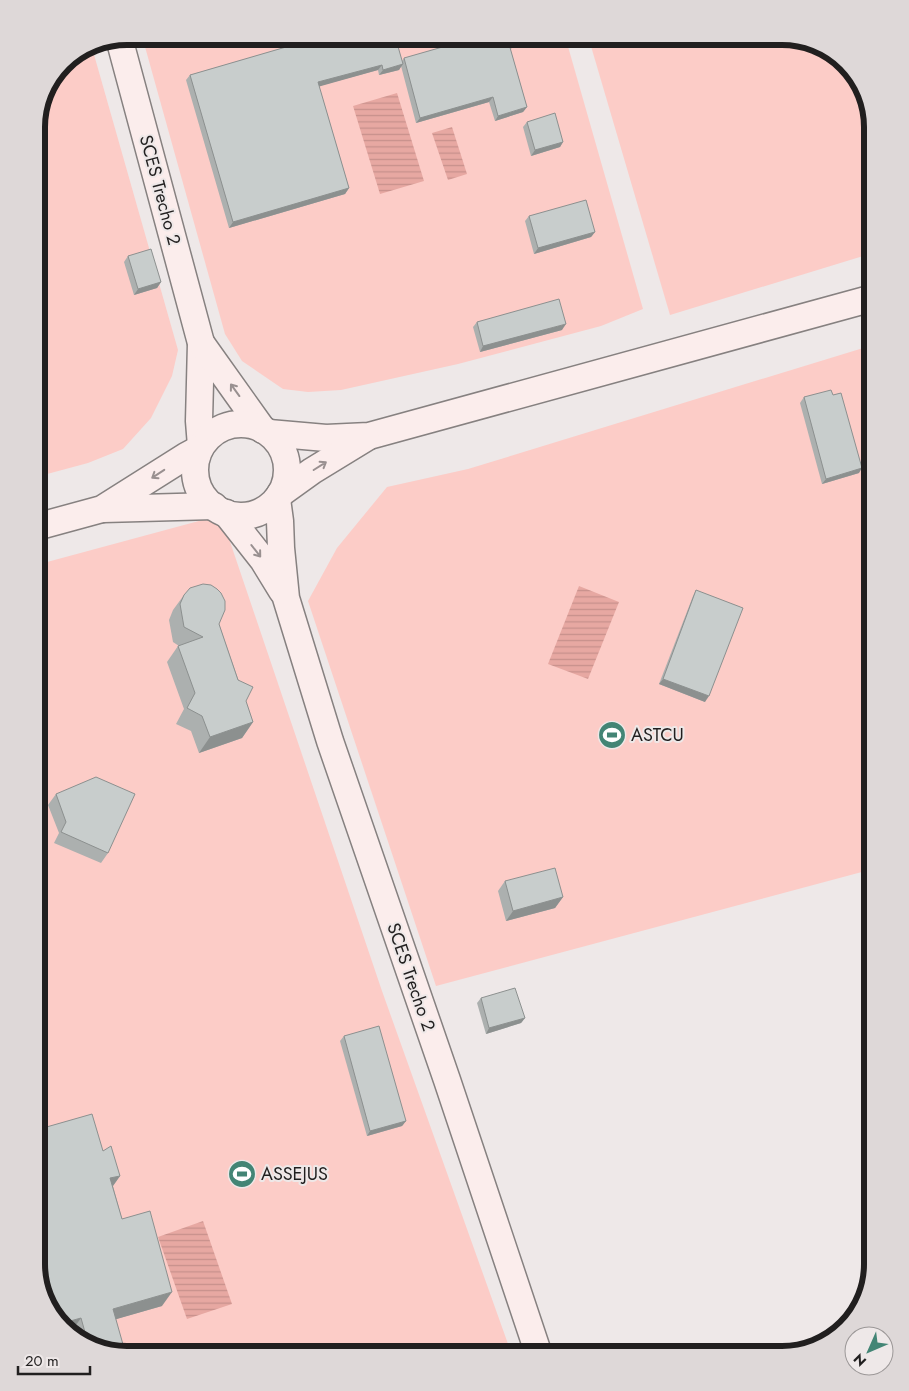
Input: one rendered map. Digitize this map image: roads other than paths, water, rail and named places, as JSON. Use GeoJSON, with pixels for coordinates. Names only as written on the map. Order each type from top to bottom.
{"type":"FeatureCollection","features":[{"type":"Feature","properties":{"kind":"street","name":"SCES Trecho 2"},"geometry":{"type":"LineString","coordinates":[[121,46],[201,343],[200,447]]}},
{"type":"Feature","properties":{"kind":"street"},"geometry":{"type":"LineString","coordinates":[[102,509],[200,447],[210,435],[222,427],[250,424],[266,431],[326,438],[369,436],[864,300]]}},
{"type":"Feature","properties":{"kind":"street","name":"SCES Trecho 2"},"geometry":{"type":"LineString","coordinates":[[201,343],[266,431]]}},
{"type":"Feature","properties":{"kind":"street"},"geometry":{"type":"LineString","coordinates":[[266,431],[278,443],[286,462],[286,482],[278,496]]}},
{"type":"Feature","properties":{"kind":"street"},"geometry":{"type":"LineString","coordinates":[[45,525],[102,509],[220,510],[240,516],[254,514],[266,508],[278,496],[312,471],[369,436]]}},
{"type":"Feature","properties":{"kind":"street"},"geometry":{"type":"LineString","coordinates":[[200,447],[195,465],[196,480],[202,495],[220,510]]}},
{"type":"Feature","properties":{"kind":"street","name":"SCES Trecho 2"},"geometry":{"type":"LineString","coordinates":[[278,496],[286,598],[330,741],[536,1346]]}},
{"type":"Feature","properties":{"kind":"street","name":"SCES Trecho 2"},"geometry":{"type":"LineString","coordinates":[[220,510],[263,560],[286,598]]}},
{"type":"Feature","properties":{"kind":"place","name":"ASTCU"},"geometry":{"type":"Point","coordinates":[612,735]}},
{"type":"Feature","properties":{"kind":"place","name":"ASSEJUS"},"geometry":{"type":"Point","coordinates":[242,1174]}}]}
